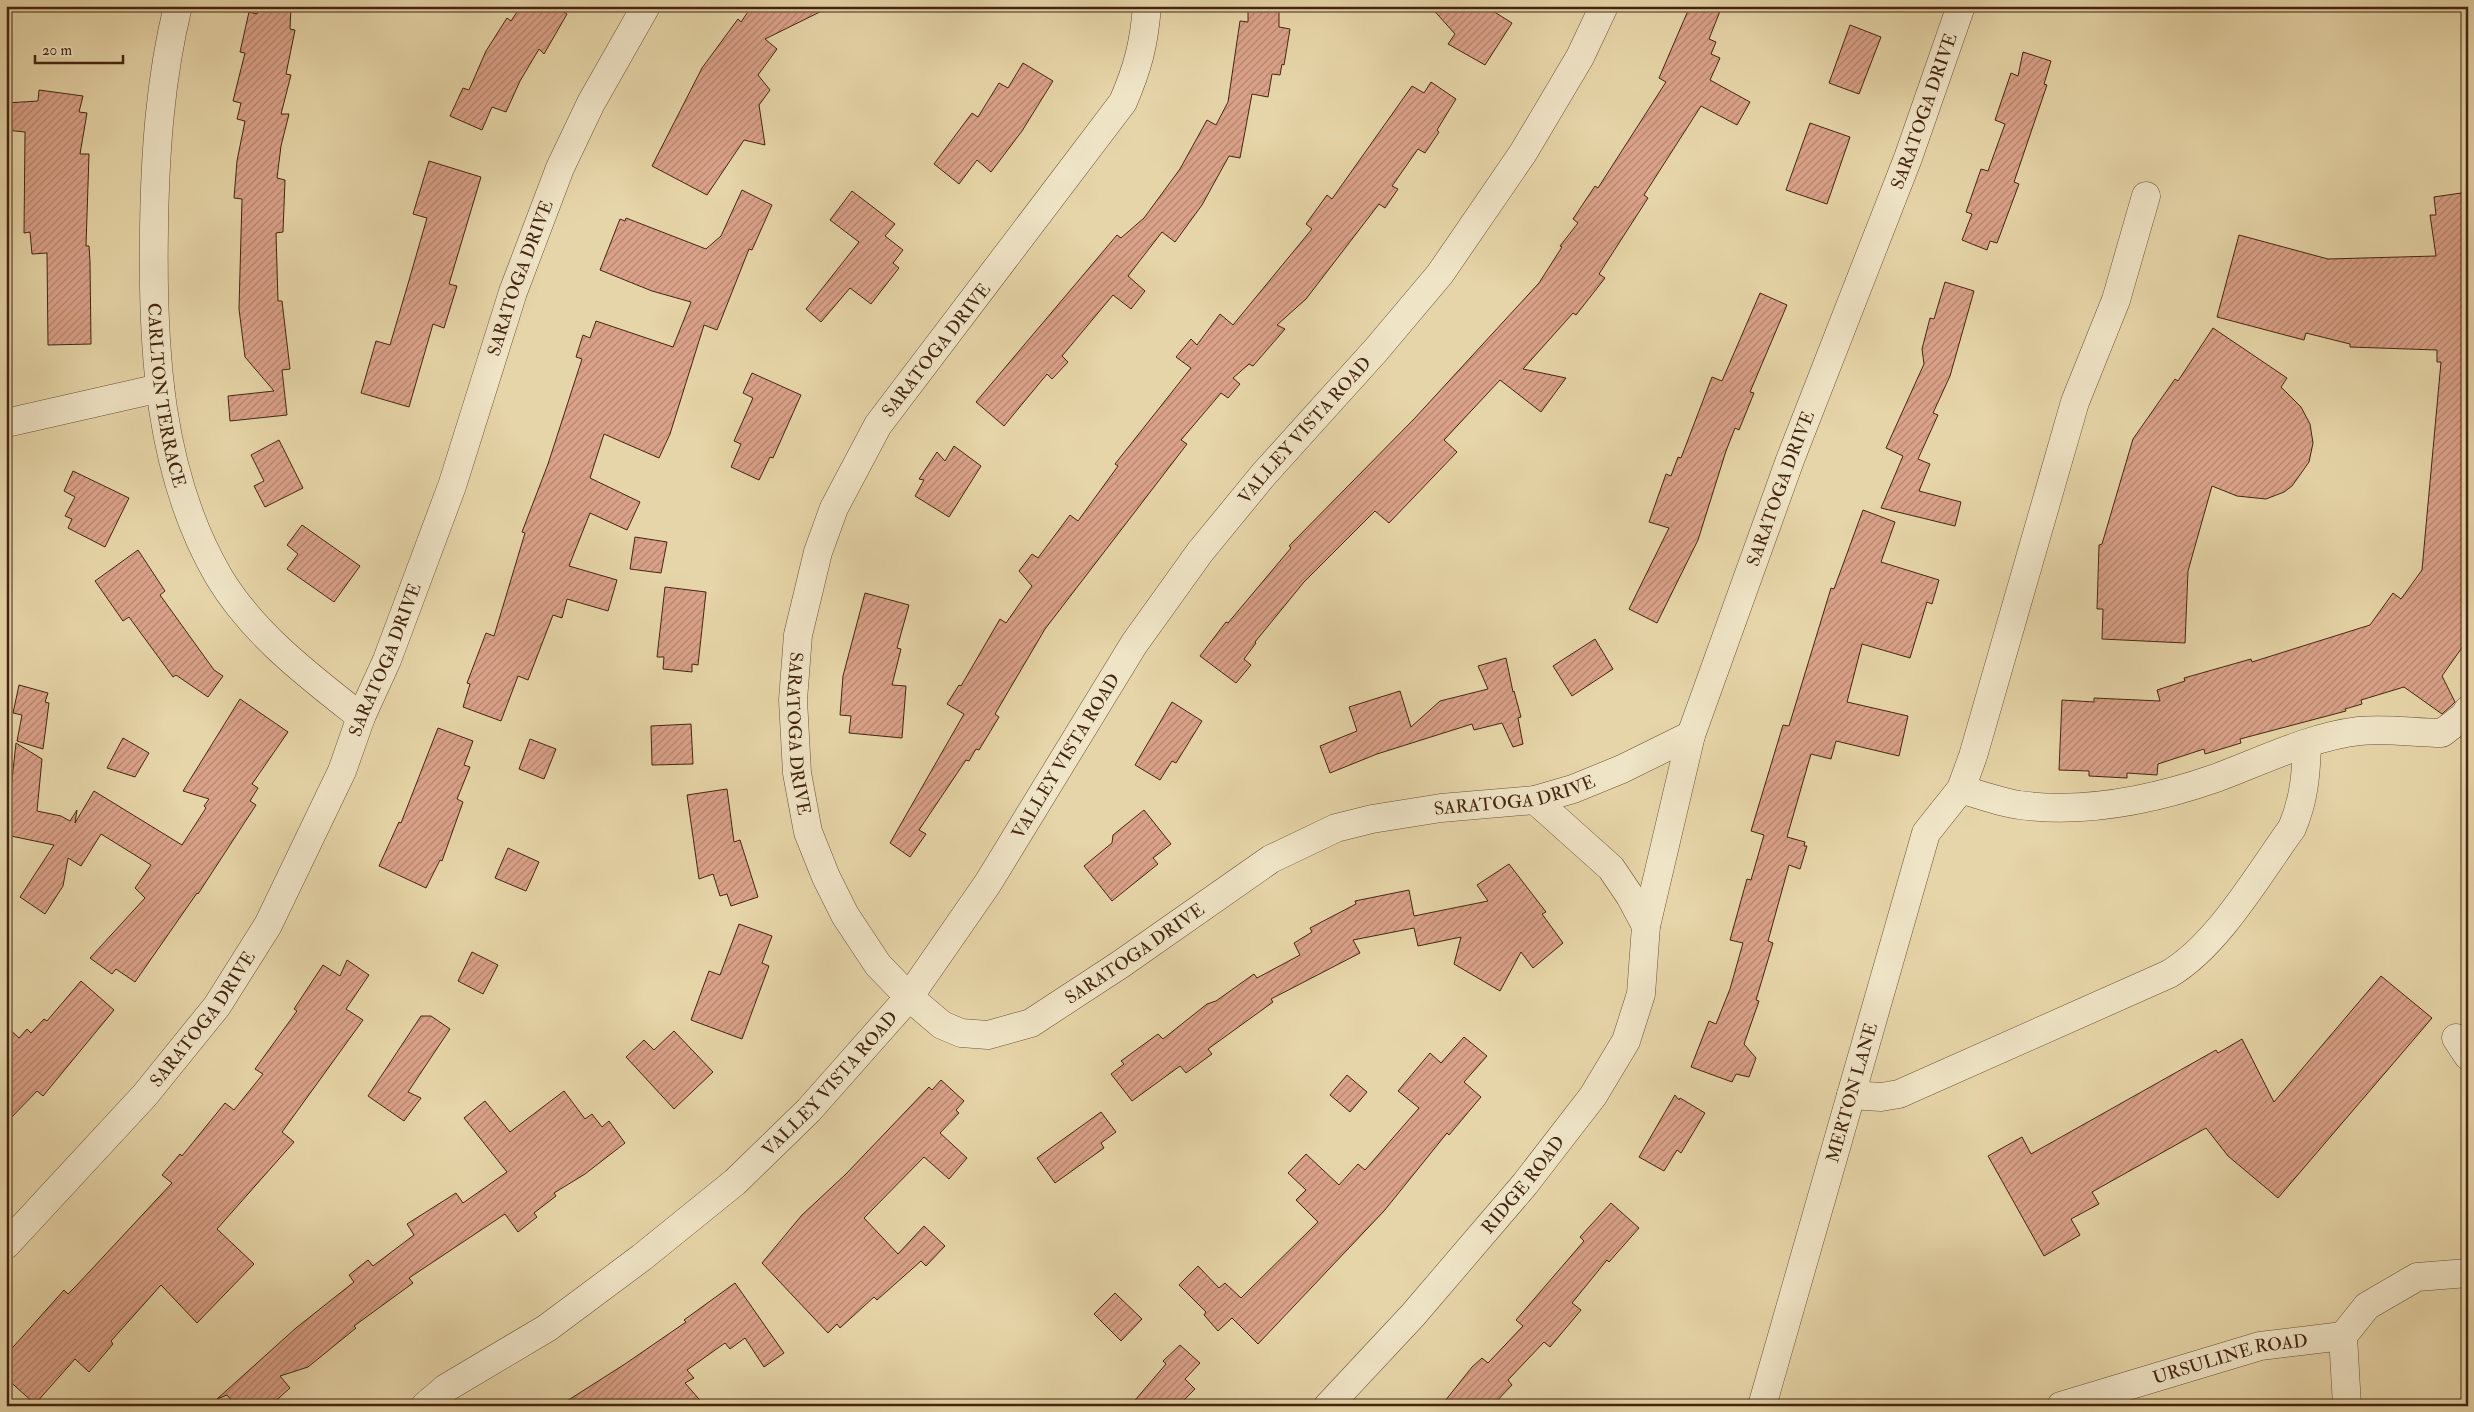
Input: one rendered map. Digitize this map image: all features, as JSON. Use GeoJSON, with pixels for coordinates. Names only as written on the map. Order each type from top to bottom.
{"type":"FeatureCollection","features":[{"type":"Feature","properties":{"kind":"street","name":"CARLTON TERRACE"},"geometry":{"type":"LineString","coordinates":[[178,6],[167,49],[155,160],[153,289],[160,388],[179,484],[192,524],[220,578],[253,622],[307,675],[361,718]]}},
{"type":"Feature","properties":{"kind":"street","name":"SARATOGA DRIVE"},"geometry":{"type":"LineString","coordinates":[[6,1245],[144,1095],[217,1006],[268,925],[342,772],[361,718],[387,660],[452,486],[513,292],[535,229],[560,168],[591,102],[646,6]]}},
{"type":"Feature","properties":{"kind":"street","name":"SARATOGA DRIVE"},"geometry":{"type":"LineString","coordinates":[[1147,6],[1144,39],[1137,70],[1123,102],[878,425],[834,508],[818,552],[798,635],[793,709],[797,773],[808,832],[826,877],[845,916],[878,965],[909,997],[942,1025],[961,1033],[988,1035],[1031,1023],[1121,964],[1271,859],[1336,828],[1372,819],[1441,808],[1535,800],[1573,789],[1622,769],[1691,735],[1790,460],[1908,158],[1961,6]]}},
{"type":"Feature","properties":{"kind":"street","name":"VALLEY VISTA ROAD"},"geometry":{"type":"LineString","coordinates":[[424,1406],[446,1388],[547,1328],[642,1258],[735,1182],[809,1110],[909,997],[988,883],[1134,644],[1200,552],[1264,474],[1376,350],[1440,274],[1523,153],[1580,57],[1604,6]]}},
{"type":"Feature","properties":{"kind":"street","name":"MERTON LANE"},"geometry":{"type":"LineString","coordinates":[[1762,1406],[1926,832],[1961,789],[1976,747],[2075,402],[2116,300],[2146,196]]}},
{"type":"Feature","properties":{"kind":"street"},"geometry":{"type":"LineString","coordinates":[[6,423],[160,388]]}},
{"type":"Feature","properties":{"kind":"street"},"geometry":{"type":"LineString","coordinates":[[1961,789],[2017,805],[2053,809],[2098,806],[2159,796],[2307,744],[2359,731],[2403,730],[2442,732],[2464,716],[2468,710]]}},
{"type":"Feature","properties":{"kind":"street","name":"RIDGE ROAD"},"geometry":{"type":"LineString","coordinates":[[1328,1406],[1419,1308],[1525,1184],[1593,1096],[1626,1041],[1641,994],[1646,926],[1691,735]]}},
{"type":"Feature","properties":{"kind":"street"},"geometry":{"type":"LineString","coordinates":[[1851,1095],[1881,1097],[1899,1094],[2169,974],[2188,963],[2210,941],[2292,828],[2300,807],[2306,778],[2307,744]]}},
{"type":"Feature","properties":{"kind":"street"},"geometry":{"type":"LineString","coordinates":[[1535,800],[1611,868],[1630,896],[1646,926]]}},
{"type":"Feature","properties":{"kind":"street"},"geometry":{"type":"LineString","coordinates":[[2347,1406],[2344,1336],[2367,1306],[2417,1277],[2468,1273]]}},
{"type":"Feature","properties":{"kind":"street","name":"URSULINE ROAD"},"geometry":{"type":"LineString","coordinates":[[2060,1406],[2260,1346],[2344,1336]]}},
{"type":"Feature","properties":{"kind":"building"},"geometry":{"type":"Polygon","coordinates":[[[259,6],[291,6],[290,29],[295,30],[286,74],[291,75],[281,114],[289,114],[281,146],[277,178],[285,180],[283,232],[276,233],[278,301],[282,301],[290,369],[282,370],[287,415],[230,421],[228,396],[274,391],[245,357],[239,309],[242,199],[234,198],[237,161],[245,121],[237,119],[241,103],[233,101],[245,53],[240,52],[249,12],[257,14],[259,6]]]}},
{"type":"Feature","properties":{"kind":"building"},"geometry":{"type":"Polygon","coordinates":[[[521,6],[555,6],[567,14],[544,54],[539,49],[520,81],[506,112],[492,107],[482,130],[450,116],[463,88],[469,90],[486,51],[507,18],[511,21],[521,6]]]}},
{"type":"Feature","properties":{"kind":"building"},"geometry":{"type":"Polygon","coordinates":[[[752,6],[832,6],[765,39],[777,49],[758,75],[770,90],[759,105],[765,145],[744,140],[707,195],[652,166],[702,68],[738,19],[741,22],[752,6]]]}},
{"type":"Feature","properties":{"kind":"building"},"geometry":{"type":"Polygon","coordinates":[[[1248,6],[1279,6],[1279,27],[1290,29],[1284,65],[1282,64],[1280,75],[1272,74],[1268,97],[1252,94],[1240,158],[1229,156],[1202,205],[1175,242],[1162,232],[1128,276],[1145,291],[1131,309],[1113,295],[1062,356],[1068,362],[1052,379],[1047,374],[1004,426],[976,402],[1117,235],[1121,238],[1144,218],[1180,169],[1207,120],[1216,125],[1228,102],[1240,21],[1248,22],[1248,6]]]}},
{"type":"Feature","properties":{"kind":"building"},"geometry":{"type":"Polygon","coordinates":[[[1430,6],[1485,6],[1512,23],[1485,65],[1448,44],[1455,34],[1430,6]]]}},
{"type":"Feature","properties":{"kind":"building"},"geometry":{"type":"Polygon","coordinates":[[[1690,6],[1722,6],[1709,39],[1716,42],[1711,54],[1720,58],[1710,80],[1750,102],[1737,125],[1701,106],[1644,195],[1648,198],[1599,274],[1605,278],[1576,315],[1573,313],[1523,369],[1566,378],[1541,412],[1500,380],[1444,440],[1457,452],[1389,523],[1375,511],[1304,582],[1255,642],[1244,659],[1251,665],[1236,683],[1200,656],[1226,622],[1228,623],[1291,548],[1289,546],[1414,419],[1539,283],[1562,247],[1560,246],[1578,223],[1573,219],[1595,186],[1598,188],[1666,82],[1659,78],[1690,6]]]}},
{"type":"Feature","properties":{"kind":"building"},"geometry":{"type":"Polygon","coordinates":[[[1850,25],[1881,37],[1859,94],[1829,83],[1850,25]]]}},
{"type":"Feature","properties":{"kind":"building"},"geometry":{"type":"Polygon","coordinates":[[[2023,52],[2051,61],[2044,84],[2047,85],[2014,182],[2019,184],[1997,243],[1990,241],[1987,250],[1962,240],[1972,214],[1966,212],[1981,169],[1988,171],[2005,124],[1995,120],[2011,73],[2018,76],[2023,52]]]}},
{"type":"Feature","properties":{"kind":"building"},"geometry":{"type":"Polygon","coordinates":[[[1023,63],[1053,81],[1022,131],[991,172],[977,160],[959,184],[934,164],[972,113],[978,117],[999,83],[1008,88],[1023,63]]]}},
{"type":"Feature","properties":{"kind":"building"},"geometry":{"type":"Polygon","coordinates":[[[1431,82],[1456,99],[1437,130],[1439,132],[1425,153],[1418,149],[1392,186],[1398,189],[1385,208],[1379,204],[1306,299],[1277,325],[1285,329],[1253,366],[1249,364],[1233,378],[1240,384],[1228,398],[1221,393],[1181,440],[1187,444],[1045,629],[995,714],[999,717],[979,750],[976,749],[969,761],[966,760],[919,830],[926,834],[910,857],[890,843],[964,714],[947,704],[959,685],[961,686],[1000,619],[1006,623],[1032,586],[1019,571],[1032,554],[1038,558],[1070,515],[1078,521],[1118,466],[1115,464],[1191,368],[1176,357],[1191,339],[1197,345],[1220,314],[1233,325],[1312,229],[1306,224],[1327,195],[1332,199],[1412,86],[1424,93],[1431,82]]]}},
{"type":"Feature","properties":{"kind":"building"},"geometry":{"type":"Polygon","coordinates":[[[39,90],[83,96],[79,112],[87,113],[80,154],[89,154],[86,246],[89,246],[90,262],[91,344],[48,345],[47,253],[32,254],[30,232],[24,233],[25,132],[6,130],[6,103],[38,101],[39,90]]]}},
{"type":"Feature","properties":{"kind":"building"},"geometry":{"type":"Polygon","coordinates":[[[1810,123],[1850,137],[1827,204],[1786,190],[1810,123]]]}},
{"type":"Feature","properties":{"kind":"building"},"geometry":{"type":"Polygon","coordinates":[[[429,161],[481,177],[449,284],[457,286],[444,328],[433,324],[409,407],[361,393],[376,341],[390,345],[410,277],[427,218],[413,214],[429,161]]]}},
{"type":"Feature","properties":{"kind":"building"},"geometry":{"type":"Polygon","coordinates":[[[742,190],[772,205],[752,250],[749,249],[717,330],[704,325],[670,434],[659,458],[604,434],[590,478],[640,502],[627,530],[590,513],[569,566],[617,580],[608,611],[567,599],[562,618],[553,615],[528,680],[518,676],[501,721],[463,707],[470,684],[467,683],[486,633],[494,636],[525,533],[522,532],[548,464],[582,359],[576,357],[583,335],[590,338],[596,321],[673,347],[691,302],[652,291],[600,270],[620,219],[625,221],[626,218],[706,249],[721,236],[742,190]]]}},
{"type":"Feature","properties":{"kind":"building"},"geometry":{"type":"Polygon","coordinates":[[[852,191],[895,224],[885,236],[903,250],[893,263],[899,268],[871,304],[850,288],[821,322],[806,309],[859,242],[830,220],[852,191]]]}},
{"type":"Feature","properties":{"kind":"building"},"geometry":{"type":"Polygon","coordinates":[[[2468,192],[2468,639],[2442,676],[2455,702],[2442,714],[2404,687],[2361,700],[2362,704],[2345,709],[2346,711],[2240,739],[2241,743],[2205,754],[2204,749],[2158,764],[2157,775],[2127,773],[2127,778],[2089,776],[2089,771],[2059,770],[2062,700],[2094,702],[2094,698],[2160,701],[2157,690],[2185,681],[2184,678],[2251,659],[2252,662],[2370,625],[2393,593],[2401,599],[2422,570],[2441,362],[2437,362],[2437,350],[2350,347],[2350,344],[2306,333],[2304,340],[2217,317],[2239,235],[2328,259],[2436,256],[2430,215],[2436,215],[2434,197],[2468,192]]]}},
{"type":"Feature","properties":{"kind":"building"},"geometry":{"type":"Polygon","coordinates":[[[1945,282],[1974,291],[1950,376],[1933,413],[1938,415],[1918,459],[1930,464],[1919,491],[1961,502],[1955,526],[1881,508],[1903,456],[1886,448],[1924,364],[1922,349],[1930,318],[1934,319],[1945,282]]]}},
{"type":"Feature","properties":{"kind":"building"},"geometry":{"type":"Polygon","coordinates":[[[1760,293],[1787,305],[1750,392],[1754,393],[1739,430],[1735,428],[1726,451],[1698,540],[1657,623],[1629,609],[1669,528],[1649,522],[1666,474],[1671,476],[1678,457],[1681,458],[1712,377],[1722,381],[1760,293]]]}},
{"type":"Feature","properties":{"kind":"building"},"geometry":{"type":"Polygon","coordinates":[[[2213,328],[2287,378],[2281,387],[2301,407],[2310,424],[2313,443],[2309,462],[2292,486],[2284,492],[2266,499],[2237,496],[2212,486],[2188,571],[2185,643],[2102,639],[2103,609],[2097,609],[2099,545],[2102,544],[2133,439],[2175,379],[2178,381],[2213,328]]]}},
{"type":"Feature","properties":{"kind":"building"},"geometry":{"type":"Polygon","coordinates":[[[752,373],[801,395],[773,458],[770,457],[759,480],[731,467],[741,444],[734,441],[753,398],[743,393],[752,373]]]}},
{"type":"Feature","properties":{"kind":"building"},"geometry":{"type":"Polygon","coordinates":[[[279,440],[303,488],[265,507],[254,486],[264,481],[251,455],[279,440]]]}},
{"type":"Feature","properties":{"kind":"building"},"geometry":{"type":"Polygon","coordinates":[[[954,446],[981,466],[949,517],[915,496],[924,480],[919,479],[937,452],[945,461],[954,446]]]}},
{"type":"Feature","properties":{"kind":"building"},"geometry":{"type":"Polygon","coordinates":[[[73,471],[129,498],[105,547],[68,528],[72,519],[65,516],[75,497],[64,491],[73,471]]]}},
{"type":"Feature","properties":{"kind":"building"},"geometry":{"type":"Polygon","coordinates":[[[1863,510],[1895,522],[1881,562],[1939,580],[1932,604],[1927,602],[1910,658],[1862,644],[1847,702],[1908,716],[1899,756],[1836,741],[1831,759],[1811,754],[1787,837],[1805,842],[1804,846],[1807,846],[1800,869],[1789,865],[1768,941],[1773,943],[1756,1000],[1759,1001],[1744,1044],[1756,1058],[1749,1077],[1736,1074],[1732,1082],[1691,1067],[1709,1021],[1716,1024],[1730,989],[1743,943],[1730,940],[1747,879],[1751,880],[1764,835],[1751,831],[1783,725],[1789,726],[1831,588],[1834,589],[1863,510]]]}},
{"type":"Feature","properties":{"kind":"building"},"geometry":{"type":"Polygon","coordinates":[[[302,525],[360,566],[334,602],[287,569],[298,554],[287,545],[302,525]]]}},
{"type":"Feature","properties":{"kind":"building"},"geometry":{"type":"Polygon","coordinates":[[[635,537],[667,542],[661,573],[630,569],[635,537]]]}},
{"type":"Feature","properties":{"kind":"building"},"geometry":{"type":"Polygon","coordinates":[[[138,550],[165,591],[160,595],[214,670],[223,676],[208,697],[176,675],[173,677],[129,617],[123,621],[95,581],[138,550]]]}},
{"type":"Feature","properties":{"kind":"building"},"geometry":{"type":"Polygon","coordinates":[[[665,587],[706,592],[698,665],[692,664],[692,672],[663,669],[664,657],[657,657],[665,587]]]}},
{"type":"Feature","properties":{"kind":"building"},"geometry":{"type":"Polygon","coordinates":[[[865,593],[909,605],[897,648],[901,649],[892,685],[906,686],[902,738],[849,733],[851,716],[840,715],[843,676],[865,593]]]}},
{"type":"Feature","properties":{"kind":"building"},"geometry":{"type":"Polygon","coordinates":[[[1595,639],[1613,669],[1572,696],[1553,666],[1595,639]]]}},
{"type":"Feature","properties":{"kind":"building"},"geometry":{"type":"Polygon","coordinates":[[[1506,658],[1513,692],[1521,717],[1518,718],[1523,744],[1513,747],[1502,723],[1474,730],[1472,724],[1377,754],[1330,773],[1320,746],[1357,731],[1349,707],[1400,691],[1411,727],[1440,701],[1488,689],[1478,666],[1506,658]]]}},
{"type":"Feature","properties":{"kind":"building"},"geometry":{"type":"Polygon","coordinates":[[[19,685],[48,693],[45,702],[49,703],[43,749],[17,741],[22,715],[13,713],[19,685]]]}},
{"type":"Feature","properties":{"kind":"building"},"geometry":{"type":"Polygon","coordinates":[[[240,699],[288,732],[252,784],[258,788],[250,801],[256,805],[198,894],[135,982],[116,969],[112,974],[90,958],[145,898],[135,888],[151,865],[101,834],[81,866],[68,858],[63,886],[45,914],[20,897],[54,845],[6,835],[16,743],[42,759],[37,811],[61,816],[70,821],[77,810],[75,823],[94,791],[182,845],[206,808],[204,806],[209,799],[183,791],[240,699]]]}},
{"type":"Feature","properties":{"kind":"building"},"geometry":{"type":"Polygon","coordinates":[[[1172,702],[1202,721],[1176,763],[1172,761],[1160,780],[1135,765],[1172,702]]]}},
{"type":"Feature","properties":{"kind":"building"},"geometry":{"type":"Polygon","coordinates":[[[691,724],[693,764],[652,765],[651,726],[691,724]]]}},
{"type":"Feature","properties":{"kind":"building"},"geometry":{"type":"Polygon","coordinates":[[[438,728],[473,741],[464,765],[470,767],[457,799],[463,802],[442,861],[440,860],[426,888],[379,866],[399,822],[401,823],[438,728]]]}},
{"type":"Feature","properties":{"kind":"building"},"geometry":{"type":"Polygon","coordinates":[[[123,738],[149,753],[135,777],[107,768],[123,738]]]}},
{"type":"Feature","properties":{"kind":"building"},"geometry":{"type":"Polygon","coordinates":[[[530,739],[556,749],[544,779],[519,769],[530,739]]]}},
{"type":"Feature","properties":{"kind":"building"},"geometry":{"type":"Polygon","coordinates":[[[727,789],[734,842],[740,840],[758,897],[731,906],[727,894],[720,896],[713,874],[699,879],[687,795],[727,789]]]}},
{"type":"Feature","properties":{"kind":"building"},"geometry":{"type":"Polygon","coordinates":[[[1144,810],[1171,844],[1153,858],[1158,864],[1112,901],[1084,866],[1112,843],[1113,835],[1144,810]]]}},
{"type":"Feature","properties":{"kind":"building"},"geometry":{"type":"Polygon","coordinates":[[[508,848],[539,862],[526,891],[495,878],[508,848]]]}},
{"type":"Feature","properties":{"kind":"building"},"geometry":{"type":"Polygon","coordinates":[[[1509,864],[1546,912],[1542,914],[1563,943],[1533,968],[1521,952],[1500,991],[1454,964],[1461,937],[1418,946],[1414,928],[1353,940],[1360,953],[1271,999],[1273,1002],[1208,1049],[1212,1054],[1186,1073],[1180,1066],[1132,1101],[1111,1074],[1124,1064],[1121,1061],[1158,1034],[1163,1039],[1207,1004],[1216,1001],[1254,974],[1257,978],[1300,955],[1294,943],[1312,932],[1310,928],[1356,904],[1355,901],[1409,890],[1414,916],[1488,901],[1477,885],[1509,864]]]}},
{"type":"Feature","properties":{"kind":"building"},"geometry":{"type":"Polygon","coordinates":[[[739,924],[772,936],[762,963],[769,966],[742,1039],[691,1020],[709,971],[720,975],[739,924]]]}},
{"type":"Feature","properties":{"kind":"building"},"geometry":{"type":"Polygon","coordinates":[[[472,952],[498,965],[483,994],[458,981],[472,952]]]}},
{"type":"Feature","properties":{"kind":"building"},"geometry":{"type":"Polygon","coordinates":[[[347,960],[369,975],[346,1009],[363,1020],[282,1132],[294,1142],[217,1229],[254,1264],[197,1323],[161,1285],[111,1341],[113,1344],[89,1372],[75,1359],[35,1404],[6,1378],[6,1355],[64,1290],[68,1294],[172,1183],[162,1175],[180,1154],[182,1156],[225,1103],[234,1110],[263,1074],[255,1069],[297,1011],[294,1009],[323,965],[340,976],[347,960]]]}},
{"type":"Feature","properties":{"kind":"building"},"geometry":{"type":"Polygon","coordinates":[[[2381,976],[2432,1018],[2278,1198],[2228,1156],[2206,1128],[2092,1192],[2099,1204],[2071,1219],[2080,1235],[2044,1256],[1988,1156],[2022,1137],[2031,1154],[2216,1050],[2218,1053],[2242,1039],[2274,1102],[2381,976]]]}},
{"type":"Feature","properties":{"kind":"building"},"geometry":{"type":"Polygon","coordinates":[[[81,981],[114,1010],[43,1096],[37,1091],[6,1123],[6,1026],[19,1038],[27,1029],[31,1033],[44,1019],[47,1021],[81,981]]]}},
{"type":"Feature","properties":{"kind":"building"},"geometry":{"type":"Polygon","coordinates":[[[421,1016],[431,1016],[450,1029],[408,1092],[421,1098],[404,1121],[368,1096],[421,1016]]]}},
{"type":"Feature","properties":{"kind":"building"},"geometry":{"type":"Polygon","coordinates":[[[674,1031],[713,1072],[674,1109],[626,1057],[644,1040],[654,1050],[674,1031]]]}},
{"type":"Feature","properties":{"kind":"building"},"geometry":{"type":"Polygon","coordinates":[[[1464,1037],[1487,1056],[1464,1082],[1481,1097],[1449,1135],[1447,1133],[1384,1211],[1258,1344],[1232,1318],[1218,1331],[1204,1315],[1206,1312],[1179,1285],[1198,1266],[1219,1288],[1225,1283],[1241,1298],[1318,1222],[1296,1200],[1306,1190],[1288,1173],[1306,1154],[1339,1185],[1358,1164],[1365,1170],[1419,1108],[1398,1091],[1430,1053],[1441,1063],[1464,1037]]]}},
{"type":"Feature","properties":{"kind":"building"},"geometry":{"type":"Polygon","coordinates":[[[1347,1075],[1367,1092],[1350,1112],[1330,1095],[1347,1075]]]}},
{"type":"Feature","properties":{"kind":"building"},"geometry":{"type":"Polygon","coordinates":[[[941,1080],[964,1101],[956,1110],[959,1113],[940,1133],[967,1158],[949,1179],[924,1157],[864,1218],[898,1254],[924,1226],[945,1246],[926,1266],[921,1261],[877,1300],[874,1297],[840,1328],[837,1324],[828,1333],[762,1263],[802,1215],[846,1174],[929,1087],[932,1090],[941,1080]]]}},
{"type":"Feature","properties":{"kind":"building"},"geometry":{"type":"Polygon","coordinates":[[[564,1091],[585,1119],[592,1114],[602,1127],[609,1121],[625,1143],[585,1174],[554,1193],[556,1196],[534,1213],[537,1217],[518,1232],[505,1214],[409,1278],[413,1283],[354,1326],[356,1328],[308,1367],[280,1376],[290,1388],[270,1406],[236,1406],[227,1395],[217,1399],[296,1328],[354,1282],[349,1275],[368,1260],[373,1266],[414,1235],[407,1224],[456,1193],[463,1203],[507,1172],[464,1118],[485,1101],[510,1132],[564,1091]]]}},
{"type":"Feature","properties":{"kind":"building"},"geometry":{"type":"Polygon","coordinates":[[[1675,1095],[1679,1100],[1680,1098],[1705,1113],[1681,1153],[1677,1150],[1664,1171],[1639,1157],[1675,1095]]]}},
{"type":"Feature","properties":{"kind":"building"},"geometry":{"type":"Polygon","coordinates":[[[1101,1112],[1116,1132],[1101,1143],[1104,1148],[1055,1183],[1037,1158],[1101,1112]]]}},
{"type":"Feature","properties":{"kind":"building"},"geometry":{"type":"Polygon","coordinates":[[[1611,1203],[1639,1228],[1609,1262],[1607,1260],[1572,1303],[1581,1310],[1550,1347],[1544,1342],[1508,1380],[1512,1385],[1492,1406],[1441,1406],[1472,1367],[1482,1358],[1488,1363],[1523,1326],[1516,1320],[1584,1241],[1580,1237],[1611,1203]]]}},
{"type":"Feature","properties":{"kind":"building"},"geometry":{"type":"Polygon","coordinates":[[[735,1283],[784,1353],[764,1367],[745,1338],[730,1349],[725,1343],[687,1370],[694,1378],[685,1383],[705,1406],[559,1406],[686,1322],[684,1320],[735,1283]]]}},
{"type":"Feature","properties":{"kind":"building"},"geometry":{"type":"Polygon","coordinates":[[[1115,1293],[1142,1319],[1121,1341],[1094,1314],[1115,1293]]]}},
{"type":"Feature","properties":{"kind":"building"},"geometry":{"type":"Polygon","coordinates":[[[1180,1345],[1200,1363],[1185,1379],[1195,1389],[1178,1406],[1130,1406],[1166,1364],[1163,1361],[1180,1345]]]}}]}
